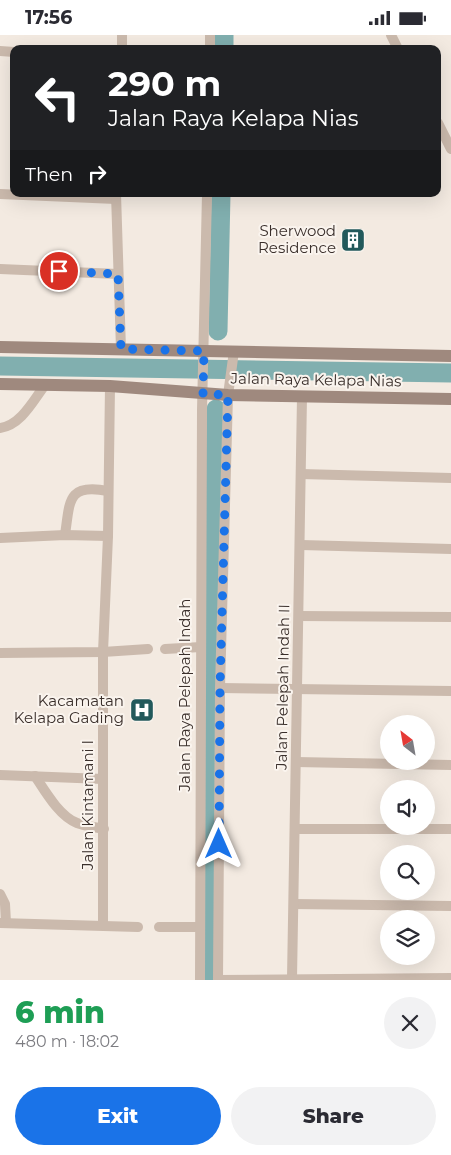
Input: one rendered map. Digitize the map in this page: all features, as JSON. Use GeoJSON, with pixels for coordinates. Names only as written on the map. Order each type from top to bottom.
{"type":"FeatureCollection","features":[{"type":"Feature","properties":{"kind":"main road","name":"Jalan Raya Kelapa Nias"},"geometry":{"type":"LineString","coordinates":[[0,347],[451,356]]}},
{"type":"Feature","properties":{"kind":"main road","name":"Jalan Raya Kelapa Nias"},"geometry":{"type":"LineString","coordinates":[[0,384],[227,391],[302,397],[451,399]]}},
{"type":"Feature","properties":{"kind":"street"},"geometry":{"type":"LineString","coordinates":[[441,129],[451,149]]}},
{"type":"Feature","properties":{"kind":"street"},"geometry":{"type":"LineString","coordinates":[[116,197],[121,349]]}},
{"type":"Feature","properties":{"kind":"street","name":"Jalan Raya Pelepah Indah"},"geometry":{"type":"LineString","coordinates":[[201,980],[199,927],[202,410],[208,197]]}},
{"type":"Feature","properties":{"kind":"street"},"geometry":{"type":"LineString","coordinates":[[0,269],[118,274]]}},
{"type":"Feature","properties":{"kind":"street"},"geometry":{"type":"LineString","coordinates":[[217,980],[220,688],[228,419],[227,391],[231,353]]}},
{"type":"Feature","properties":{"kind":"street"},"geometry":{"type":"LineString","coordinates":[[0,429],[8,427],[21,417],[45,385]]}},
{"type":"Feature","properties":{"kind":"street","name":"Jalan Kintamani I"},"geometry":{"type":"LineString","coordinates":[[103,925],[103,652],[108,536],[110,386]]}},
{"type":"Feature","properties":{"kind":"street","name":"Jalan Pelepah Indah II"},"geometry":{"type":"LineString","coordinates":[[292,978],[301,545],[302,397]]}},
{"type":"Feature","properties":{"kind":"street"},"geometry":{"type":"LineString","coordinates":[[301,474],[451,478]]}},
{"type":"Feature","properties":{"kind":"street"},"geometry":{"type":"LineString","coordinates":[[64,535],[69,508],[74,495],[83,489],[108,491]]}},
{"type":"Feature","properties":{"kind":"street"},"geometry":{"type":"LineString","coordinates":[[0,538],[64,535],[108,536]]}},
{"type":"Feature","properties":{"kind":"street"},"geometry":{"type":"LineString","coordinates":[[301,545],[451,549]]}},
{"type":"Feature","properties":{"kind":"street"},"geometry":{"type":"LineString","coordinates":[[299,616],[451,617]]}},
{"type":"Feature","properties":{"kind":"street"},"geometry":{"type":"LineString","coordinates":[[165,649],[201,647]]}},
{"type":"Feature","properties":{"kind":"street"},"geometry":{"type":"LineString","coordinates":[[0,653],[103,652],[148,649]]}},
{"type":"Feature","properties":{"kind":"street"},"geometry":{"type":"LineString","coordinates":[[220,688],[451,691]]}},
{"type":"Feature","properties":{"kind":"street"},"geometry":{"type":"LineString","coordinates":[[296,762],[451,765]]}},
{"type":"Feature","properties":{"kind":"street"},"geometry":{"type":"LineString","coordinates":[[0,775],[103,779]]}},
{"type":"Feature","properties":{"kind":"street"},"geometry":{"type":"LineString","coordinates":[[35,776],[55,804],[69,818],[76,822],[104,829]]}},
{"type":"Feature","properties":{"kind":"street"},"geometry":{"type":"LineString","coordinates":[[295,829],[451,829]]}},
{"type":"Feature","properties":{"kind":"street"},"geometry":{"type":"LineString","coordinates":[[0,894],[5,904],[3,923],[138,927]]}},
{"type":"Feature","properties":{"kind":"street"},"geometry":{"type":"LineString","coordinates":[[294,905],[451,906]]}},
{"type":"Feature","properties":{"kind":"street"},"geometry":{"type":"LineString","coordinates":[[159,927],[199,927]]}},
{"type":"Feature","properties":{"kind":"street"},"geometry":{"type":"LineString","coordinates":[[201,980],[451,978]]}},
{"type":"Feature","properties":{"kind":"waterway"},"geometry":{"type":"LineString","coordinates":[[224,35],[224,45]]}},
{"type":"Feature","properties":{"kind":"waterway"},"geometry":{"type":"LineString","coordinates":[[218,331],[221,197]]}},
{"type":"Feature","properties":{"kind":"waterway"},"geometry":{"type":"LineString","coordinates":[[0,366],[451,373]]}},
{"type":"Feature","properties":{"kind":"waterway"},"geometry":{"type":"LineString","coordinates":[[209,980],[216,409]]}},
{"type":"Feature","properties":{"kind":"place","name":"Sherwood Residence"},"geometry":{"type":"Point","coordinates":[353,240]}},
{"type":"Feature","properties":{"kind":"place","name":"Kacamatan Kelapa Gading"},"geometry":{"type":"Point","coordinates":[142,710]}},
{"type":"Feature","properties":{"kind":"route"},"geometry":{"type":"LineString","coordinates":[[59,271],[118,274],[121,349],[204,351],[203,394],[228,395],[220,688],[219,844]]}}]}
